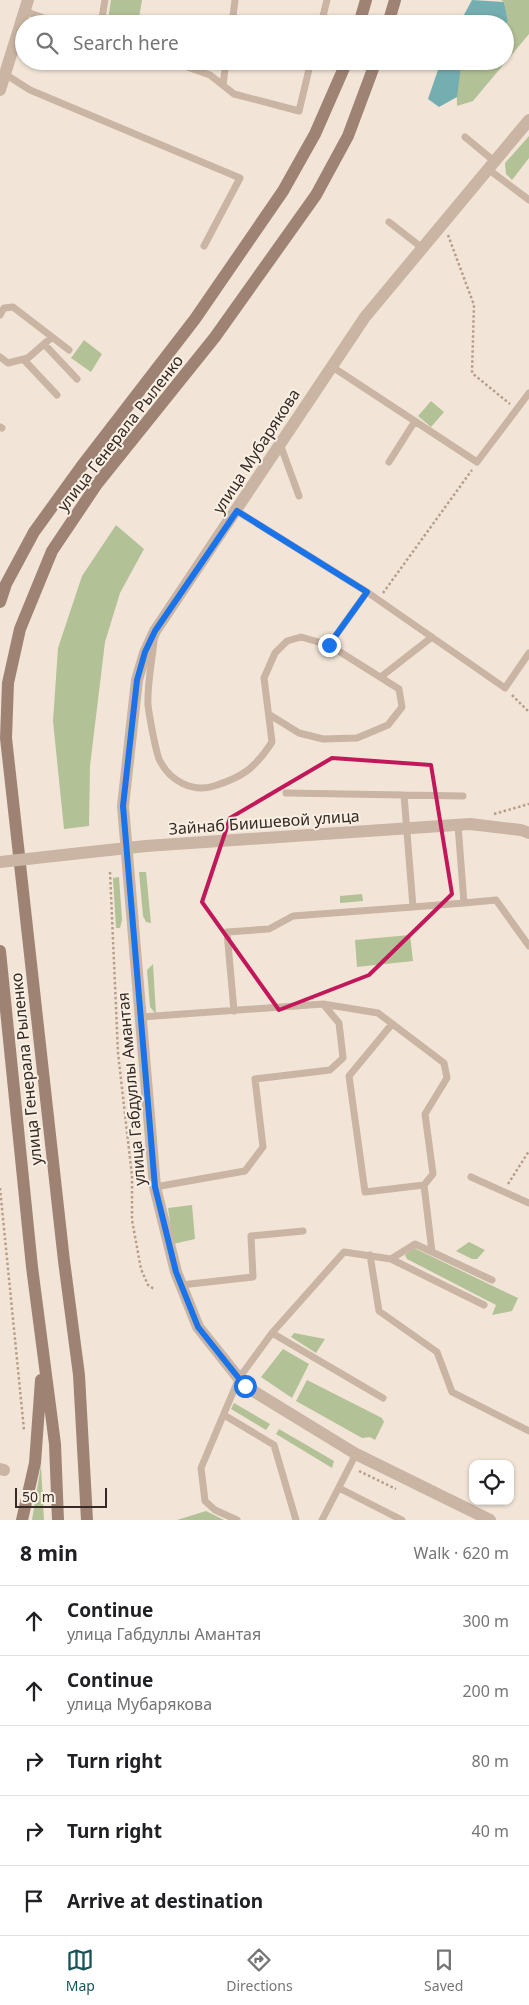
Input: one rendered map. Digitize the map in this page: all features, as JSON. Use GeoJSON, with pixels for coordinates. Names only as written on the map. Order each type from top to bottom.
{"type":"FeatureCollection","features":[{"type":"Feature","properties":{"kind":"main road"},"geometry":{"type":"LineString","coordinates":[[362,15],[366,0]]}},
{"type":"Feature","properties":{"kind":"main road"},"geometry":{"type":"LineString","coordinates":[[391,15],[395,0]]}},
{"type":"Feature","properties":{"kind":"main road","name":"улица Генерала Рыленко"},"geometry":{"type":"LineString","coordinates":[[0,602],[6,584],[34,532],[81,467],[195,319],[283,191],[315,134],[343,70]]}},
{"type":"Feature","properties":{"kind":"main road","name":"улица Генерала Рыленко"},"geometry":{"type":"LineString","coordinates":[[87,1520],[79,1375],[62,1241],[7,748],[8,683],[20,629],[52,551],[97,484],[215,336],[316,195],[348,136],[373,70]]}},
{"type":"Feature","properties":{"kind":"main road","name":"улица Генерала Рыленко"},"geometry":{"type":"LineString","coordinates":[[0,951],[32,1267],[55,1444],[58,1520]]}},
{"type":"Feature","properties":{"kind":"main road"},"geometry":{"type":"LineString","coordinates":[[22,1520],[35,1463],[43,1348]]}},
{"type":"Feature","properties":{"kind":"street"},"geometry":{"type":"LineString","coordinates":[[0,90],[15,42]]}},
{"type":"Feature","properties":{"kind":"street","name":"улица Мубарякова"},"geometry":{"type":"LineString","coordinates":[[126,849],[123,806],[137,680],[145,652],[155,631],[365,317],[421,247],[529,120]]}},
{"type":"Feature","properties":{"kind":"street","name":"Зайнаб Биишевой улица"},"geometry":{"type":"LineString","coordinates":[[0,862],[126,849],[458,825],[512,829],[529,833]]}},
{"type":"Feature","properties":{"kind":"street","name":"улица Габдуллы Амантая"},"geometry":{"type":"LineString","coordinates":[[126,849],[155,1187],[181,1285],[198,1327],[245,1386],[356,1454],[490,1520]]}},
{"type":"Feature","properties":{"kind":"lane"},"geometry":{"type":"LineString","coordinates":[[103,15],[106,0]]}},
{"type":"Feature","properties":{"kind":"lane"},"geometry":{"type":"LineString","coordinates":[[233,15],[235,0]]}},
{"type":"Feature","properties":{"kind":"lane"},"geometry":{"type":"LineString","coordinates":[[323,15],[327,0]]}},
{"type":"Feature","properties":{"kind":"lane"},"geometry":{"type":"LineString","coordinates":[[26,6],[44,15]]}},
{"type":"Feature","properties":{"kind":"lane"},"geometry":{"type":"LineString","coordinates":[[196,70],[210,75],[234,94],[299,111],[309,70]]}},
{"type":"Feature","properties":{"kind":"lane"},"geometry":{"type":"LineString","coordinates":[[223,85],[225,70]]}},
{"type":"Feature","properties":{"kind":"lane"},"geometry":{"type":"LineString","coordinates":[[5,74],[30,90],[240,178],[204,246]]}},
{"type":"Feature","properties":{"kind":"lane"},"geometry":{"type":"LineString","coordinates":[[465,137],[491,165],[529,200]]}},
{"type":"Feature","properties":{"kind":"lane"},"geometry":{"type":"LineString","coordinates":[[389,222],[421,247]]}},
{"type":"Feature","properties":{"kind":"lane"},"geometry":{"type":"LineString","coordinates":[[0,315],[4,308],[12,307],[69,350]]}},
{"type":"Feature","properties":{"kind":"lane"},"geometry":{"type":"LineString","coordinates":[[0,357],[8,363],[24,360],[52,337]]}},
{"type":"Feature","properties":{"kind":"lane"},"geometry":{"type":"LineString","coordinates":[[44,344],[77,379]]}},
{"type":"Feature","properties":{"kind":"lane"},"geometry":{"type":"LineString","coordinates":[[24,360],[56,395]]}},
{"type":"Feature","properties":{"kind":"lane"},"geometry":{"type":"LineString","coordinates":[[331,366],[477,462],[529,393]]}},
{"type":"Feature","properties":{"kind":"lane"},"geometry":{"type":"LineString","coordinates":[[389,462],[415,422]]}},
{"type":"Feature","properties":{"kind":"lane"},"geometry":{"type":"LineString","coordinates":[[280,444],[299,496]]}},
{"type":"Feature","properties":{"kind":"lane"},"geometry":{"type":"LineString","coordinates":[[237,511],[367,592],[505,688],[529,652]]}},
{"type":"Feature","properties":{"kind":"lane"},"geometry":{"type":"LineString","coordinates":[[329,645],[367,592]]}},
{"type":"Feature","properties":{"kind":"lane"},"geometry":{"type":"LineString","coordinates":[[155,631],[148,706],[160,761],[178,782],[190,788],[208,788],[238,779],[259,762],[272,742],[270,715],[265,701],[264,678],[275,653],[287,641],[301,637],[329,645],[382,676],[399,689],[402,707],[388,725],[357,738],[323,739],[300,733],[270,715]]}},
{"type":"Feature","properties":{"kind":"lane"},"geometry":{"type":"LineString","coordinates":[[382,676],[432,637]]}},
{"type":"Feature","properties":{"kind":"lane"},"geometry":{"type":"LineString","coordinates":[[286,793],[463,796]]}},
{"type":"Feature","properties":{"kind":"lane"},"geometry":{"type":"LineString","coordinates":[[404,795],[413,907]]}},
{"type":"Feature","properties":{"kind":"lane"},"geometry":{"type":"LineString","coordinates":[[458,825],[464,903]]}},
{"type":"Feature","properties":{"kind":"lane"},"geometry":{"type":"LineString","coordinates":[[234,1011],[227,932],[269,929],[293,916],[496,900],[529,946]]}},
{"type":"Feature","properties":{"kind":"lane"},"geometry":{"type":"LineString","coordinates":[[140,1017],[323,1004],[378,1013],[444,1063],[447,1078],[425,1114],[433,1174],[424,1185],[366,1192],[349,1076],[392,1024]]}},
{"type":"Feature","properties":{"kind":"lane"},"geometry":{"type":"LineString","coordinates":[[155,1187],[245,1171],[263,1148],[255,1079],[330,1070],[343,1058],[339,1023],[323,1004]]}},
{"type":"Feature","properties":{"kind":"lane"},"geometry":{"type":"LineString","coordinates":[[471,1177],[529,1203]]}},
{"type":"Feature","properties":{"kind":"lane"},"geometry":{"type":"LineString","coordinates":[[424,1185],[432,1252]]}},
{"type":"Feature","properties":{"kind":"lane"},"geometry":{"type":"LineString","coordinates":[[181,1285],[253,1277],[251,1236],[303,1231]]}},
{"type":"Feature","properties":{"kind":"lane"},"geometry":{"type":"LineString","coordinates":[[391,1259],[415,1244],[492,1280]]}},
{"type":"Feature","properties":{"kind":"lane"},"geometry":{"type":"LineString","coordinates":[[237,1520],[215,1510],[205,1501],[201,1468],[239,1378],[272,1334],[344,1252],[391,1259],[484,1305]]}},
{"type":"Feature","properties":{"kind":"lane"},"geometry":{"type":"LineString","coordinates":[[370,1255],[379,1311],[437,1352],[452,1392],[529,1431]]}},
{"type":"Feature","properties":{"kind":"lane"},"geometry":{"type":"LineString","coordinates":[[272,1334],[383,1398]]}},
{"type":"Feature","properties":{"kind":"lane"},"geometry":{"type":"LineString","coordinates":[[224,1414],[274,1445],[296,1520]]}},
{"type":"Feature","properties":{"kind":"lane"},"geometry":{"type":"LineString","coordinates":[[322,1520],[356,1454]]}},
{"type":"Feature","properties":{"kind":"lane"},"geometry":{"type":"LineString","coordinates":[[339,1488],[402,1520]]}},
{"type":"Feature","properties":{"kind":"path"},"geometry":{"type":"LineString","coordinates":[[443,222],[474,305],[472,373],[517,409]]}},
{"type":"Feature","properties":{"kind":"path"},"geometry":{"type":"LineString","coordinates":[[378,600],[477,462]]}},
{"type":"Feature","properties":{"kind":"path"},"geometry":{"type":"LineString","coordinates":[[505,688],[529,712]]}},
{"type":"Feature","properties":{"kind":"path"},"geometry":{"type":"LineString","coordinates":[[110,872],[118,1053],[132,1176],[132,1220],[141,1269],[148,1285],[154,1289]]}},
{"type":"Feature","properties":{"kind":"path"},"geometry":{"type":"LineString","coordinates":[[503,1191],[529,1152]]}},
{"type":"Feature","properties":{"kind":"path"},"geometry":{"type":"LineString","coordinates":[[0,1188],[24,1434]]}},
{"type":"Feature","properties":{"kind":"highlighted area"},"geometry":{"type":"Polygon","coordinates":[[[332,758],[431,765],[452,894],[369,975],[279,1010],[202,902],[230,818],[332,758]]]}},
{"type":"Feature","properties":{"kind":"green space"},"geometry":{"type":"Polygon","coordinates":[[[111,0],[142,0],[140,15],[109,15],[111,0]]]}},
{"type":"Feature","properties":{"kind":"green space"},"geometry":{"type":"Polygon","coordinates":[[[501,0],[529,0],[529,34],[514,52],[514,15],[507,15],[504,2],[501,0]]]}},
{"type":"Feature","properties":{"kind":"green space"},"geometry":{"type":"Polygon","coordinates":[[[499,70],[473,101],[457,106],[458,76],[460,71],[499,70]]]}},
{"type":"Feature","properties":{"kind":"green space"},"geometry":{"type":"Polygon","coordinates":[[[529,136],[529,158],[512,180],[506,174],[505,163],[529,136]]]}},
{"type":"Feature","properties":{"kind":"green space"},"geometry":{"type":"Polygon","coordinates":[[[84,340],[102,354],[91,372],[71,358],[84,340]]]}},
{"type":"Feature","properties":{"kind":"green space"},"geometry":{"type":"Polygon","coordinates":[[[431,401],[444,412],[431,427],[418,416],[431,401]]]}},
{"type":"Feature","properties":{"kind":"green space"},"geometry":{"type":"Polygon","coordinates":[[[116,525],[144,549],[120,593],[105,642],[90,766],[89,826],[64,829],[53,721],[58,648],[82,576],[116,525]]]}},
{"type":"Feature","properties":{"kind":"green space"},"geometry":{"type":"Polygon","coordinates":[[[139,872],[146,872],[151,923],[146,922],[143,916],[139,872]]]}},
{"type":"Feature","properties":{"kind":"green space"},"geometry":{"type":"Polygon","coordinates":[[[119,877],[122,920],[120,928],[116,928],[113,878],[119,877]]]}},
{"type":"Feature","properties":{"kind":"green space"},"geometry":{"type":"Polygon","coordinates":[[[362,894],[363,901],[340,903],[340,896],[362,894]]]}},
{"type":"Feature","properties":{"kind":"green space"},"geometry":{"type":"Polygon","coordinates":[[[410,935],[413,961],[357,967],[355,940],[410,935]]]}},
{"type":"Feature","properties":{"kind":"green space"},"geometry":{"type":"Polygon","coordinates":[[[153,964],[156,1014],[150,1007],[147,970],[153,964]]]}},
{"type":"Feature","properties":{"kind":"green space"},"geometry":{"type":"Polygon","coordinates":[[[192,1205],[195,1239],[173,1244],[168,1208],[192,1205]]]}},
{"type":"Feature","properties":{"kind":"green space"},"geometry":{"type":"Polygon","coordinates":[[[469,1242],[485,1250],[477,1259],[472,1259],[456,1251],[469,1242]]]}},
{"type":"Feature","properties":{"kind":"green space"},"geometry":{"type":"Polygon","coordinates":[[[414,1248],[518,1298],[512,1311],[492,1315],[496,1305],[407,1259],[405,1255],[414,1248]]]}},
{"type":"Feature","properties":{"kind":"green space"},"geometry":{"type":"Polygon","coordinates":[[[294,1333],[325,1339],[316,1353],[291,1337],[294,1333]]]}},
{"type":"Feature","properties":{"kind":"green space"},"geometry":{"type":"Polygon","coordinates":[[[283,1349],[309,1364],[292,1398],[261,1377],[283,1349]]]}},
{"type":"Feature","properties":{"kind":"green space"},"geometry":{"type":"Polygon","coordinates":[[[307,1380],[382,1418],[384,1422],[375,1440],[370,1437],[362,1438],[296,1401],[307,1380]]]}},
{"type":"Feature","properties":{"kind":"green space"},"geometry":{"type":"Polygon","coordinates":[[[234,1403],[270,1424],[266,1430],[231,1409],[234,1403]]]}},
{"type":"Feature","properties":{"kind":"green space"},"geometry":{"type":"Polygon","coordinates":[[[279,1429],[334,1461],[332,1468],[276,1434],[279,1429]]]}},
{"type":"Feature","properties":{"kind":"green space"},"geometry":{"type":"Polygon","coordinates":[[[41,1465],[44,1520],[32,1520],[41,1465]]]}},
{"type":"Feature","properties":{"kind":"green space"},"geometry":{"type":"Polygon","coordinates":[[[206,1511],[224,1520],[177,1520],[206,1511]]]}},
{"type":"Feature","properties":{"kind":"water"},"geometry":{"type":"Polygon","coordinates":[[[472,0],[504,2],[507,15],[464,15],[472,0]]]}},
{"type":"Feature","properties":{"kind":"water"},"geometry":{"type":"Polygon","coordinates":[[[438,70],[460,70],[457,97],[439,107],[428,99],[438,70]]]}},
{"type":"Feature","properties":{"kind":"route"},"geometry":{"type":"LineString","coordinates":[[245,1386],[198,1327],[176,1272],[155,1187],[123,806],[137,680],[145,652],[155,631],[237,511],[367,592],[329,645]]}}]}
